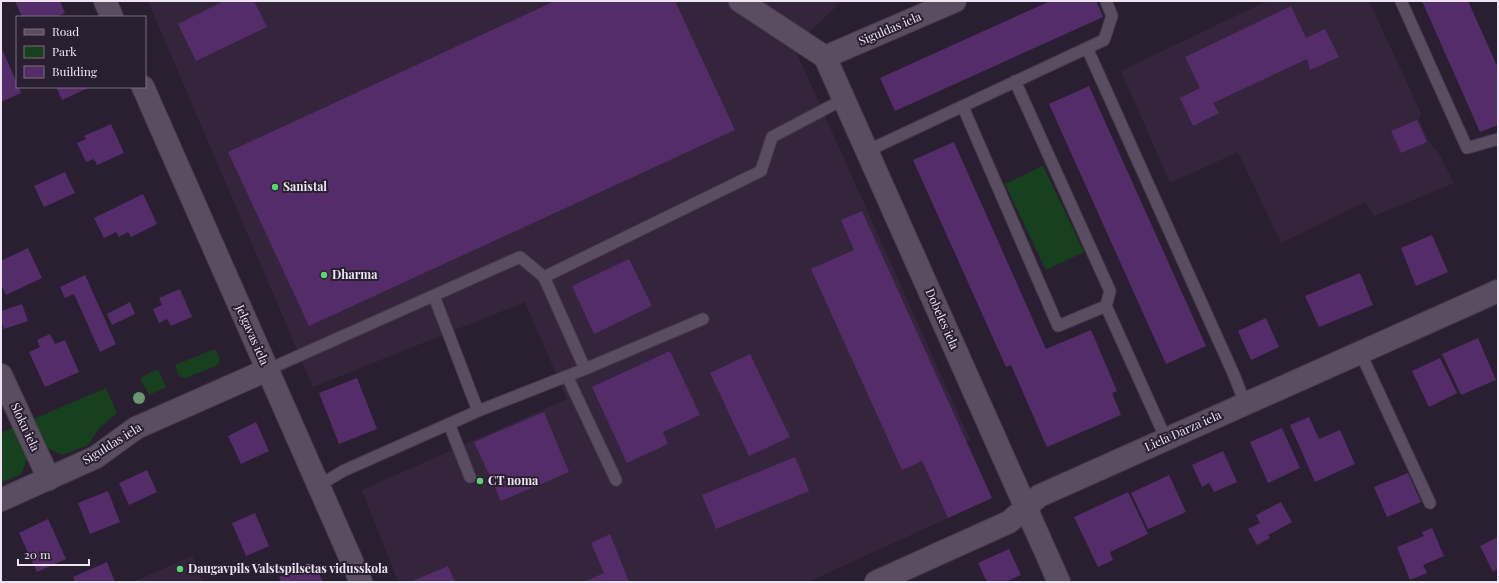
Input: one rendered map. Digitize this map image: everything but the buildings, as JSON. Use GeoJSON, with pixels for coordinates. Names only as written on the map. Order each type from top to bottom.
{"type":"FeatureCollection","features":[{"type":"Feature","properties":{"kind":"street"},"geometry":{"type":"LineString","coordinates":[[105,1],[112,16]]}},
{"type":"Feature","properties":{"kind":"street"},"geometry":{"type":"LineString","coordinates":[[740,1],[825,57]]}},
{"type":"Feature","properties":{"kind":"street","name":"Siguldas iela"},"geometry":{"type":"LineString","coordinates":[[825,57],[955,1]]}},
{"type":"Feature","properties":{"kind":"street","name":"Dobeles iela"},"geometry":{"type":"LineString","coordinates":[[825,57],[1059,582]]}},
{"type":"Feature","properties":{"kind":"street","name":"Jelgavas iela"},"geometry":{"type":"LineString","coordinates":[[143,88],[361,582]]}},
{"type":"Feature","properties":{"kind":"street","name":"Lielā Dārza iela"},"geometry":{"type":"LineString","coordinates":[[876,582],[1009,522],[1039,496],[1498,291]]}},
{"type":"Feature","properties":{"kind":"street","name":"Siguldas iela"},"geometry":{"type":"LineString","coordinates":[[1,500],[96,457],[136,428],[267,370]]}},
{"type":"Feature","properties":{"kind":"street","name":"Sloku iela"},"geometry":{"type":"LineString","coordinates":[[1,375],[49,479]]}},
{"type":"Feature","properties":{"kind":"lane"},"geometry":{"type":"LineString","coordinates":[[867,151],[1104,40],[1112,16],[1106,1]]}},
{"type":"Feature","properties":{"kind":"lane"},"geometry":{"type":"LineString","coordinates":[[1401,1],[1468,148],[1498,139]]}},
{"type":"Feature","properties":{"kind":"lane"},"geometry":{"type":"LineString","coordinates":[[1087,48],[1245,403]]}},
{"type":"Feature","properties":{"kind":"lane"},"geometry":{"type":"LineString","coordinates":[[1015,81],[1110,291],[1106,306],[1166,439]]}},
{"type":"Feature","properties":{"kind":"lane"},"geometry":{"type":"LineString","coordinates":[[544,277],[761,171],[772,137],[844,99]]}},
{"type":"Feature","properties":{"kind":"lane"},"geometry":{"type":"LineString","coordinates":[[963,107],[1058,326],[1106,306]]}},
{"type":"Feature","properties":{"kind":"lane"},"geometry":{"type":"LineString","coordinates":[[267,370],[520,257],[544,277],[585,369]]}},
{"type":"Feature","properties":{"kind":"lane"},"geometry":{"type":"LineString","coordinates":[[434,296],[478,411]]}},
{"type":"Feature","properties":{"kind":"lane"},"geometry":{"type":"LineString","coordinates":[[318,486],[343,471],[478,411],[585,369],[703,319]]}},
{"type":"Feature","properties":{"kind":"lane"},"geometry":{"type":"LineString","coordinates":[[1360,352],[1430,503]]}},
{"type":"Feature","properties":{"kind":"lane"},"geometry":{"type":"LineString","coordinates":[[567,376],[616,480]]}},
{"type":"Feature","properties":{"kind":"lane"},"geometry":{"type":"LineString","coordinates":[[449,424],[470,477]]}},
{"type":"Feature","properties":{"kind":"shaded area"},"geometry":{"type":"Polygon","coordinates":[[[148,1],[845,1],[840,3],[794,47],[970,440],[922,461],[948,518],[808,582],[398,582],[362,490],[567,399],[525,302],[313,387],[148,1]]]}},
{"type":"Feature","properties":{"kind":"shaded area"},"geometry":{"type":"Polygon","coordinates":[[[1267,1],[1369,1],[1421,113],[1419,120],[1432,147],[1437,150],[1454,183],[1374,216],[1365,202],[1281,243],[1238,152],[1170,183],[1121,71],[1267,1]]]}},
{"type":"Feature","properties":{"kind":"shaded area","name":"Daugavpils Valstspilsētas vidusskola"},"geometry":{"type":"Polygon","coordinates":[[[192,556],[203,582],[133,582],[192,556]]]}},
{"type":"Feature","properties":{"kind":"green space"},"geometry":{"type":"Polygon","coordinates":[[[1043,166],[1084,252],[1046,270],[1005,184],[1043,166]]]}},
{"type":"Feature","properties":{"kind":"green space"},"geometry":{"type":"Polygon","coordinates":[[[215,349],[220,360],[216,366],[185,378],[179,376],[175,365],[215,349]]]}},
{"type":"Feature","properties":{"kind":"green space"},"geometry":{"type":"Polygon","coordinates":[[[158,369],[166,387],[149,395],[140,378],[158,369]]]}},
{"type":"Feature","properties":{"kind":"green space"},"geometry":{"type":"Polygon","coordinates":[[[106,388],[117,413],[99,428],[88,445],[62,455],[42,445],[31,420],[106,388]]]}},
{"type":"Feature","properties":{"kind":"green space"},"geometry":{"type":"Polygon","coordinates":[[[15,427],[28,457],[21,474],[1,483],[1,433],[15,427]]]}},
{"type":"Feature","properties":{"kind":"place","name":"Sanistal"},"geometry":{"type":"Point","coordinates":[275,187]}},
{"type":"Feature","properties":{"kind":"place","name":"Dharma"},"geometry":{"type":"Point","coordinates":[324,275]}},
{"type":"Feature","properties":{"kind":"place","name":"CT noma"},"geometry":{"type":"Point","coordinates":[480,481]}},
{"type":"Feature","properties":{"kind":"place","name":"Daugavpils Valstspilsētas vidusskola"},"geometry":{"type":"Point","coordinates":[180,569]}}]}
